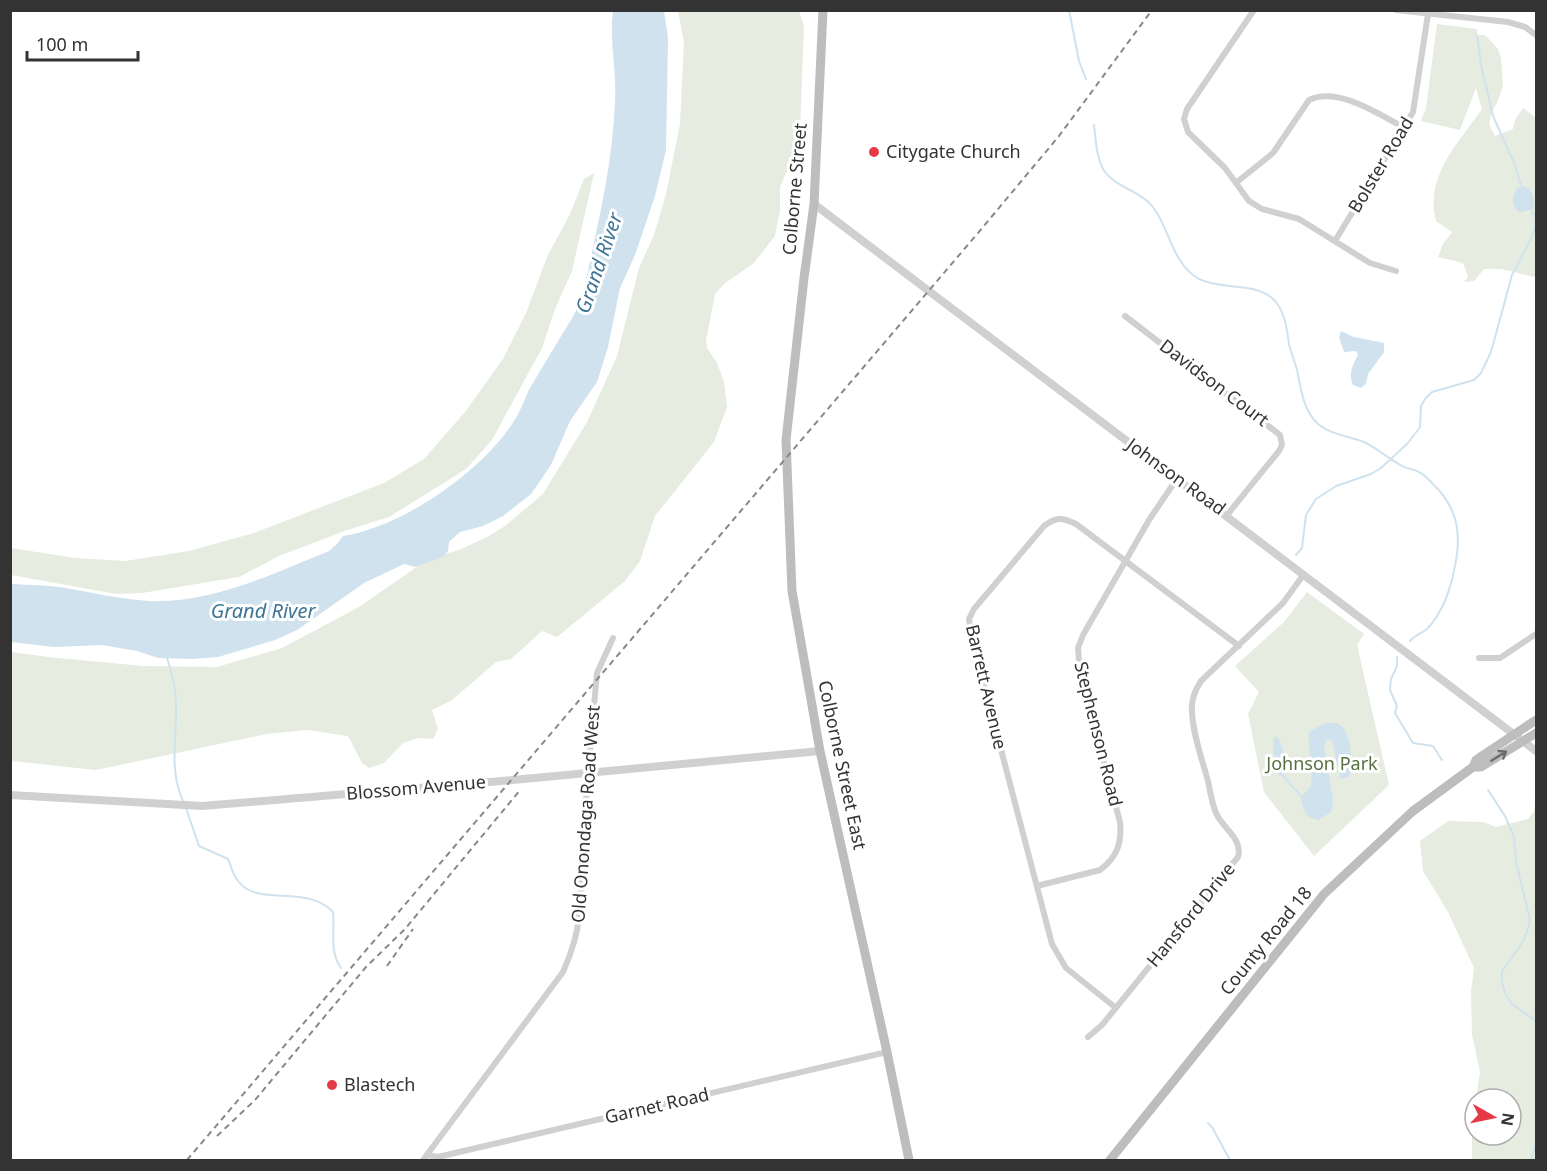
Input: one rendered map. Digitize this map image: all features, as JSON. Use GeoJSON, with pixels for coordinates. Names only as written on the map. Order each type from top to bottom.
{"type":"FeatureCollection","features":[{"type":"Feature","properties":{"kind":"main road","name":"Colborne Street"},"geometry":{"type":"LineString","coordinates":[[793,370],[814,204],[823,10]]}},
{"type":"Feature","properties":{"kind":"main road","name":"Colborne Street East"},"geometry":{"type":"LineString","coordinates":[[793,370],[786,440],[792,591],[820,751],[909,1161]]}},
{"type":"Feature","properties":{"kind":"main road","name":"County Road 18"},"geometry":{"type":"LineString","coordinates":[[1110,1161],[1324,894],[1413,811],[1473,767],[1476,760],[1536,720]]}},
{"type":"Feature","properties":{"kind":"main road","name":"County Road 18"},"geometry":{"type":"LineString","coordinates":[[1473,767],[1481,767],[1536,733]]}},
{"type":"Feature","properties":{"kind":"street"},"geometry":{"type":"LineString","coordinates":[[1254,10],[1187,109],[1184,115],[1188,132],[1212,154],[1237,182],[1244,196],[1255,206],[1299,219],[1370,263],[1396,271]]}},
{"type":"Feature","properties":{"kind":"street"},"geometry":{"type":"LineString","coordinates":[[1398,11],[1508,22],[1521,26],[1536,35]]}},
{"type":"Feature","properties":{"kind":"street","name":"Bolster Road"},"geometry":{"type":"LineString","coordinates":[[1335,241],[1405,128],[1417,100],[1428,14]]}},
{"type":"Feature","properties":{"kind":"street"},"geometry":{"type":"LineString","coordinates":[[1237,182],[1273,153],[1309,100],[1316,96],[1353,101],[1405,128]]}},
{"type":"Feature","properties":{"kind":"street","name":"Johnson Road"},"geometry":{"type":"LineString","coordinates":[[814,204],[1536,751]]}},
{"type":"Feature","properties":{"kind":"street","name":"Davidson Court"},"geometry":{"type":"LineString","coordinates":[[1125,316],[1280,435],[1282,445],[1279,451],[1227,515]]}},
{"type":"Feature","properties":{"kind":"street","name":"Stephenson Road"},"geometry":{"type":"LineString","coordinates":[[1036,886],[1100,870],[1118,851],[1121,838],[1120,822],[1080,674],[1078,654],[1083,635],[1127,562],[1149,520],[1176,480]]}},
{"type":"Feature","properties":{"kind":"street","name":"Barrett Avenue"},"geometry":{"type":"LineString","coordinates":[[1116,1008],[1071,973],[1061,962],[1052,944],[975,651],[969,619],[974,609],[1044,526],[1054,519],[1067,519],[1239,646]]}},
{"type":"Feature","properties":{"kind":"street","name":"Hansford Drive"},"geometry":{"type":"LineString","coordinates":[[1088,1037],[1102,1025],[1238,857],[1238,841],[1231,836],[1216,813],[1192,712],[1194,695],[1201,681],[1283,603],[1304,574]]}},
{"type":"Feature","properties":{"kind":"street"},"geometry":{"type":"LineString","coordinates":[[1479,658],[1500,658],[1536,634]]}},
{"type":"Feature","properties":{"kind":"street","name":"Old Onondaga Road West"},"geometry":{"type":"LineString","coordinates":[[425,1158],[563,972],[577,937],[597,673],[613,638]]}},
{"type":"Feature","properties":{"kind":"street","name":"Blossom Avenue"},"geometry":{"type":"LineString","coordinates":[[10,795],[201,806],[820,751]]}},
{"type":"Feature","properties":{"kind":"street","name":"Garnet Road"},"geometry":{"type":"LineString","coordinates":[[425,1158],[438,1157],[887,1052]]}},
{"type":"Feature","properties":{"kind":"green space"},"geometry":{"type":"Polygon","coordinates":[[[678,11],[799,11],[804,26],[799,154],[780,187],[780,210],[775,236],[754,263],[724,284],[715,294],[706,341],[707,348],[717,363],[724,382],[727,407],[714,442],[655,516],[640,561],[625,581],[557,637],[542,631],[511,659],[496,662],[452,700],[432,710],[438,729],[433,739],[418,738],[403,743],[384,763],[369,768],[362,763],[348,736],[307,730],[267,734],[96,770],[11,761],[11,652],[143,666],[217,667],[282,648],[359,607],[418,566],[487,537],[505,526],[543,494],[587,422],[617,356],[639,268],[654,235],[666,194],[680,124],[684,42],[678,11]]]}},
{"type":"Feature","properties":{"kind":"green space"},"geometry":{"type":"Polygon","coordinates":[[[1437,24],[1477,29],[1477,35],[1485,35],[1498,49],[1503,86],[1489,124],[1495,136],[1513,129],[1515,120],[1523,108],[1536,118],[1536,274],[1534,277],[1501,269],[1484,269],[1474,281],[1464,282],[1468,277],[1463,263],[1438,257],[1443,244],[1452,232],[1436,221],[1434,205],[1439,175],[1454,147],[1482,109],[1476,88],[1460,130],[1421,121],[1426,108],[1437,24]]]}},
{"type":"Feature","properties":{"kind":"green space"},"geometry":{"type":"Polygon","coordinates":[[[594,173],[572,271],[555,309],[542,348],[492,440],[466,469],[389,517],[279,556],[239,577],[142,593],[116,594],[11,575],[11,548],[75,558],[125,561],[189,551],[254,533],[384,483],[424,459],[465,412],[503,359],[526,313],[547,257],[569,216],[584,179],[594,173]]]}},
{"type":"Feature","properties":{"kind":"green space","name":"Johnson Park"},"geometry":{"type":"Polygon","coordinates":[[[1307,592],[1364,634],[1357,645],[1389,785],[1314,856],[1264,792],[1248,714],[1259,692],[1235,666],[1284,622],[1307,592]]]}},
{"type":"Feature","properties":{"kind":"green space"},"geometry":{"type":"Polygon","coordinates":[[[1536,797],[1536,1160],[1472,1160],[1472,1147],[1523,1147],[1523,1087],[1478,1087],[1480,1072],[1472,1035],[1471,992],[1474,968],[1447,910],[1423,871],[1420,841],[1448,821],[1483,822],[1496,827],[1528,819],[1534,811],[1536,797]]]}},
{"type":"Feature","properties":{"kind":"water","name":"Grand River"},"geometry":{"type":"Polygon","coordinates":[[[613,11],[664,11],[668,38],[666,150],[655,196],[635,255],[620,288],[608,347],[597,382],[570,421],[551,465],[531,494],[503,516],[483,526],[460,532],[449,542],[448,551],[443,557],[415,567],[404,564],[364,583],[297,630],[275,640],[218,657],[158,658],[137,651],[102,645],[54,647],[11,642],[11,584],[59,587],[148,601],[171,601],[218,593],[263,578],[329,551],[343,536],[366,531],[415,509],[439,494],[482,459],[500,440],[516,417],[530,388],[573,317],[584,289],[608,170],[614,119],[613,11]]]}},
{"type":"Feature","properties":{"kind":"water"},"geometry":{"type":"Polygon","coordinates":[[[1525,186],[1533,196],[1534,209],[1520,212],[1515,207],[1513,198],[1517,188],[1525,186]]]}},
{"type":"Feature","properties":{"kind":"water"},"geometry":{"type":"Polygon","coordinates":[[[1341,331],[1354,337],[1384,343],[1384,352],[1368,374],[1366,384],[1361,388],[1353,385],[1351,377],[1358,355],[1356,351],[1344,352],[1339,337],[1341,331]]]}},
{"type":"Feature","properties":{"kind":"water"},"geometry":{"type":"Polygon","coordinates":[[[1325,723],[1336,723],[1344,729],[1349,742],[1351,765],[1349,777],[1340,779],[1332,740],[1327,739],[1324,745],[1333,800],[1331,812],[1319,820],[1310,817],[1305,812],[1301,796],[1308,790],[1312,779],[1309,732],[1325,723]]]}},
{"type":"Feature","properties":{"kind":"water"},"geometry":{"type":"Polygon","coordinates":[[[1276,736],[1283,749],[1283,776],[1279,775],[1274,764],[1273,739],[1276,736]]]}},
{"type":"Feature","properties":{"kind":"waterway"},"geometry":{"type":"LineString","coordinates":[[1069,10],[1079,61],[1086,79]]}},
{"type":"Feature","properties":{"kind":"waterway"},"geometry":{"type":"LineString","coordinates":[[1477,35],[1481,65],[1493,116],[1515,165],[1521,186]]}},
{"type":"Feature","properties":{"kind":"waterway"},"geometry":{"type":"LineString","coordinates":[[1094,125],[1103,169],[1114,181],[1148,201],[1164,225],[1177,255],[1190,273],[1208,282],[1264,293],[1272,298],[1280,308],[1285,320],[1303,399],[1318,424],[1334,433],[1364,442],[1402,466],[1421,473],[1442,493],[1453,513],[1458,535],[1450,586],[1445,601],[1433,622],[1410,641]]}},
{"type":"Feature","properties":{"kind":"waterway"},"geometry":{"type":"LineString","coordinates":[[1296,555],[1302,548],[1306,515],[1316,499],[1336,486],[1371,474],[1381,468],[1408,443],[1420,427],[1421,406],[1432,392],[1474,380],[1481,373],[1491,352],[1512,275],[1533,235],[1536,224],[1532,211]]}},
{"type":"Feature","properties":{"kind":"waterway"},"geometry":{"type":"LineString","coordinates":[[1397,657],[1397,666],[1391,679],[1390,690],[1397,706],[1395,713],[1413,743],[1433,746],[1442,760]]}},
{"type":"Feature","properties":{"kind":"waterway"},"geometry":{"type":"LineString","coordinates":[[167,658],[174,682],[176,704],[176,776],[184,803]]}},
{"type":"Feature","properties":{"kind":"waterway"},"geometry":{"type":"LineString","coordinates":[[1283,776],[1301,796]]}},
{"type":"Feature","properties":{"kind":"waterway"},"geometry":{"type":"LineString","coordinates":[[1488,790],[1505,816],[1514,837],[1516,862],[1530,920],[1522,943],[1502,971],[1502,983],[1512,1004],[1536,1021]]}},
{"type":"Feature","properties":{"kind":"waterway"},"geometry":{"type":"LineString","coordinates":[[186,808],[199,846],[228,859],[236,879],[247,889],[269,895],[309,899],[322,903],[333,912],[334,948],[341,968]]}},
{"type":"Feature","properties":{"kind":"waterway"},"geometry":{"type":"LineString","coordinates":[[1208,1123],[1230,1160]]}},
{"type":"Feature","properties":{"kind":"waterway"},"geometry":{"type":"LineString","coordinates":[[1531,1160],[1536,1144]]}},
{"type":"Feature","properties":{"kind":"railway"},"geometry":{"type":"LineString","coordinates":[[187,1160],[978,233],[1059,136],[1152,10]]}},
{"type":"Feature","properties":{"kind":"railway"},"geometry":{"type":"LineString","coordinates":[[217,1136],[255,1100],[366,967],[405,929],[521,789]]}},
{"type":"Feature","properties":{"kind":"railway"},"geometry":{"type":"LineString","coordinates":[[387,966],[413,929]]}},
{"type":"Feature","properties":{"kind":"place","name":"Citygate Church"},"geometry":{"type":"Point","coordinates":[874,152]}},
{"type":"Feature","properties":{"kind":"place","name":"Blastech"},"geometry":{"type":"Point","coordinates":[332,1085]}}]}
